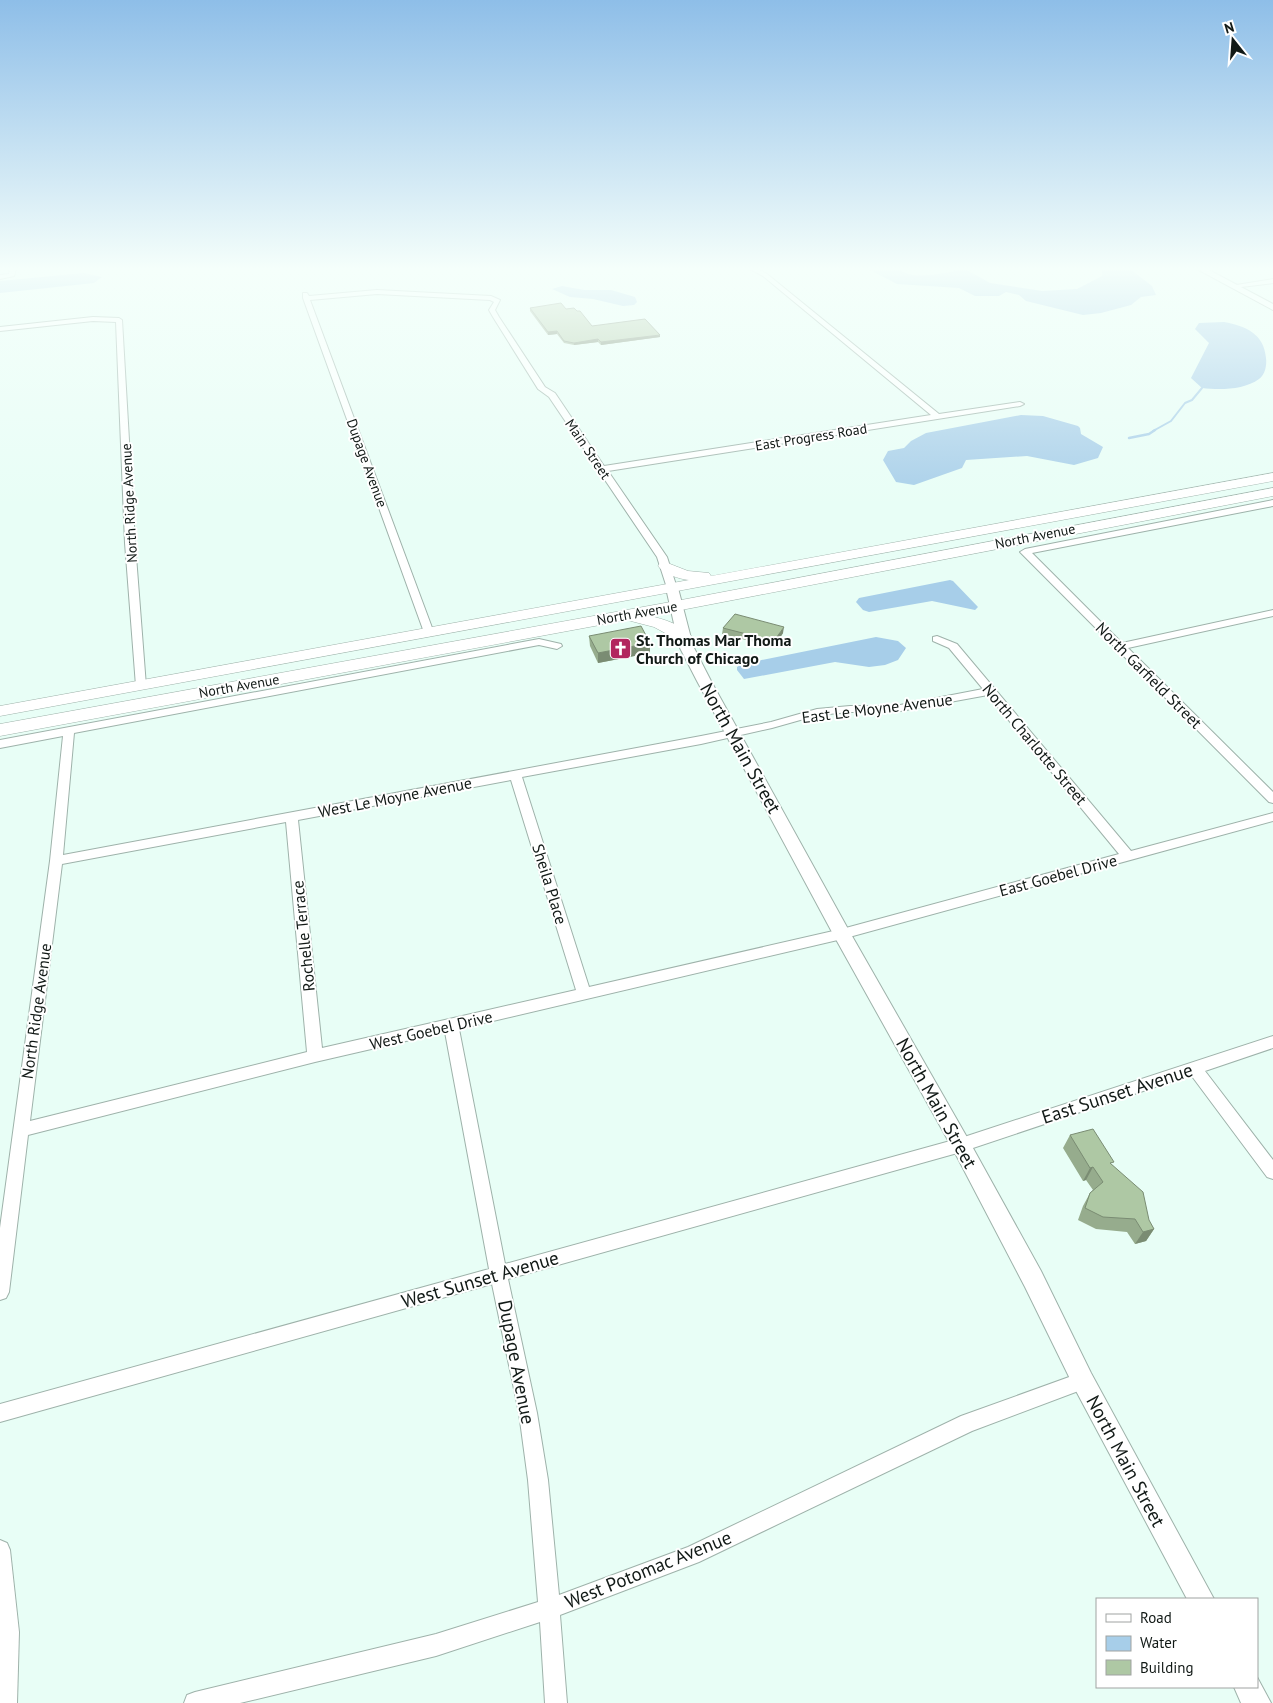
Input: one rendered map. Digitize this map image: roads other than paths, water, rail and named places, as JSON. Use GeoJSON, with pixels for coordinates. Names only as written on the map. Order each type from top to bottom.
{"type":"FeatureCollection","features":[{"type":"Feature","properties":{"kind":"main road","name":"North Avenue"},"geometry":{"type":"LineString","coordinates":[[0,711],[1273,477]]}},
{"type":"Feature","properties":{"kind":"main road","name":"North Avenue"},"geometry":{"type":"LineString","coordinates":[[0,730],[676,606],[1273,492]]}},
{"type":"Feature","properties":{"kind":"main road"},"geometry":{"type":"LineString","coordinates":[[665,566],[685,575],[736,577]]}},
{"type":"Feature","properties":{"kind":"main road"},"geometry":{"type":"LineString","coordinates":[[622,616],[651,619],[664,624],[684,637]]}},
{"type":"Feature","properties":{"kind":"street","name":"North Ridge Avenue"},"geometry":{"type":"LineString","coordinates":[[120,348],[130,543],[141,686]]}},
{"type":"Feature","properties":{"kind":"street","name":"Dupage Avenue"},"geometry":{"type":"LineString","coordinates":[[325,348],[429,633]]}},
{"type":"Feature","properties":{"kind":"street","name":"Main Street"},"geometry":{"type":"LineString","coordinates":[[516,348],[542,389],[552,395],[662,557],[676,606]]}},
{"type":"Feature","properties":{"kind":"street"},"geometry":{"type":"LineString","coordinates":[[855,348],[938,417]]}},
{"type":"Feature","properties":{"kind":"street","name":"East Progress Road"},"geometry":{"type":"LineString","coordinates":[[602,469],[1020,404]]}},
{"type":"Feature","properties":{"kind":"street","name":"North Avenue"},"geometry":{"type":"LineString","coordinates":[[1025,552],[1273,503]]}},
{"type":"Feature","properties":{"kind":"street","name":"North Garfield Street"},"geometry":{"type":"LineString","coordinates":[[1025,552],[1273,798]]}},
{"type":"Feature","properties":{"kind":"street","name":"North Main Street"},"geometry":{"type":"LineString","coordinates":[[676,606],[686,646],[704,681],[842,934],[961,1144],[1033,1279],[1083,1381],[1200,1598]]}},
{"type":"Feature","properties":{"kind":"street"},"geometry":{"type":"LineString","coordinates":[[1119,647],[1273,613]]}},
{"type":"Feature","properties":{"kind":"street","name":"North Charlotte Street"},"geometry":{"type":"LineString","coordinates":[[937,640],[953,646],[1128,856]]}},
{"type":"Feature","properties":{"kind":"street","name":"North Avenue"},"geometry":{"type":"LineString","coordinates":[[0,744],[538,642],[557,646]]}},
{"type":"Feature","properties":{"kind":"street","name":"East Le Moyne Avenue"},"geometry":{"type":"LineString","coordinates":[[734,733],[772,725],[817,712],[850,708],[894,709],[992,691]]}},
{"type":"Feature","properties":{"kind":"street","name":"North Ridge Avenue"},"geometry":{"type":"LineString","coordinates":[[0,1292],[56,861],[69,731]]}},
{"type":"Feature","properties":{"kind":"street","name":"West Le Moyne Avenue"},"geometry":{"type":"LineString","coordinates":[[56,861],[734,733]]}},
{"type":"Feature","properties":{"kind":"street","name":"Sheila Place"},"geometry":{"type":"LineString","coordinates":[[515,774],[584,994]]}},
{"type":"Feature","properties":{"kind":"street","name":"Rochelle Terrace"},"geometry":{"type":"LineString","coordinates":[[292,816],[315,1056]]}},
{"type":"Feature","properties":{"kind":"street","name":"East Goebel Drive"},"geometry":{"type":"LineString","coordinates":[[842,934],[1273,817]]}},
{"type":"Feature","properties":{"kind":"street","name":"West Goebel Drive"},"geometry":{"type":"LineString","coordinates":[[20,1130],[315,1056],[842,934]]}},
{"type":"Feature","properties":{"kind":"street","name":"Dupage Avenue"},"geometry":{"type":"LineString","coordinates":[[451,1025],[538,1480],[556,1703]]}},
{"type":"Feature","properties":{"kind":"street","name":"East Sunset Avenue"},"geometry":{"type":"LineString","coordinates":[[961,1144],[1273,1042]]}},
{"type":"Feature","properties":{"kind":"street"},"geometry":{"type":"LineString","coordinates":[[1194,1068],[1273,1172]]}},
{"type":"Feature","properties":{"kind":"street","name":"West Sunset Avenue"},"geometry":{"type":"LineString","coordinates":[[0,1413],[961,1144]]}},
{"type":"Feature","properties":{"kind":"street","name":"West Potomac Avenue"},"geometry":{"type":"LineString","coordinates":[[195,1703],[436,1645],[549,1609],[692,1554],[968,1423],[1083,1381]]}},
{"type":"Feature","properties":{"kind":"street"},"geometry":{"type":"LineString","coordinates":[[0,1550],[8,1632],[6,1703]]}},
{"type":"Feature","properties":{"kind":"street"},"geometry":{"type":"LineString","coordinates":[[1248,1688],[1256,1703]]}},
{"type":"Feature","properties":{"kind":"water"},"geometry":{"type":"Polygon","coordinates":[[[1206,348],[1264,348],[1265,350],[1265,370],[1263,375],[1253,383],[1224,389],[1202,388],[1191,378],[1206,348]]]}},
{"type":"Feature","properties":{"kind":"water"},"geometry":{"type":"Polygon","coordinates":[[[1021,415],[1043,416],[1078,426],[1081,434],[1103,447],[1098,458],[1074,465],[1027,456],[966,460],[962,468],[914,485],[896,482],[883,460],[888,451],[904,448],[911,441],[926,433],[1021,415]]]}},
{"type":"Feature","properties":{"kind":"water"},"geometry":{"type":"Polygon","coordinates":[[[950,580],[978,607],[975,610],[932,601],[869,612],[863,610],[856,602],[859,598],[950,580]]]}},
{"type":"Feature","properties":{"kind":"water"},"geometry":{"type":"Polygon","coordinates":[[[876,637],[898,641],[906,648],[898,660],[885,665],[869,667],[835,662],[744,679],[737,670],[737,667],[742,664],[876,637]]]}},
{"type":"Feature","properties":{"kind":"waterway"},"geometry":{"type":"LineString","coordinates":[[1153,431],[1171,421],[1185,403],[1192,400],[1202,388]]}},
{"type":"Feature","properties":{"kind":"waterway"},"geometry":{"type":"LineString","coordinates":[[1129,438],[1149,434],[1155,430]]}},
{"type":"Feature","properties":{"kind":"place","name":"St. Thomas Mar Thoma Church of Chicago"},"geometry":{"type":"Point","coordinates":[620,649]}}]}
